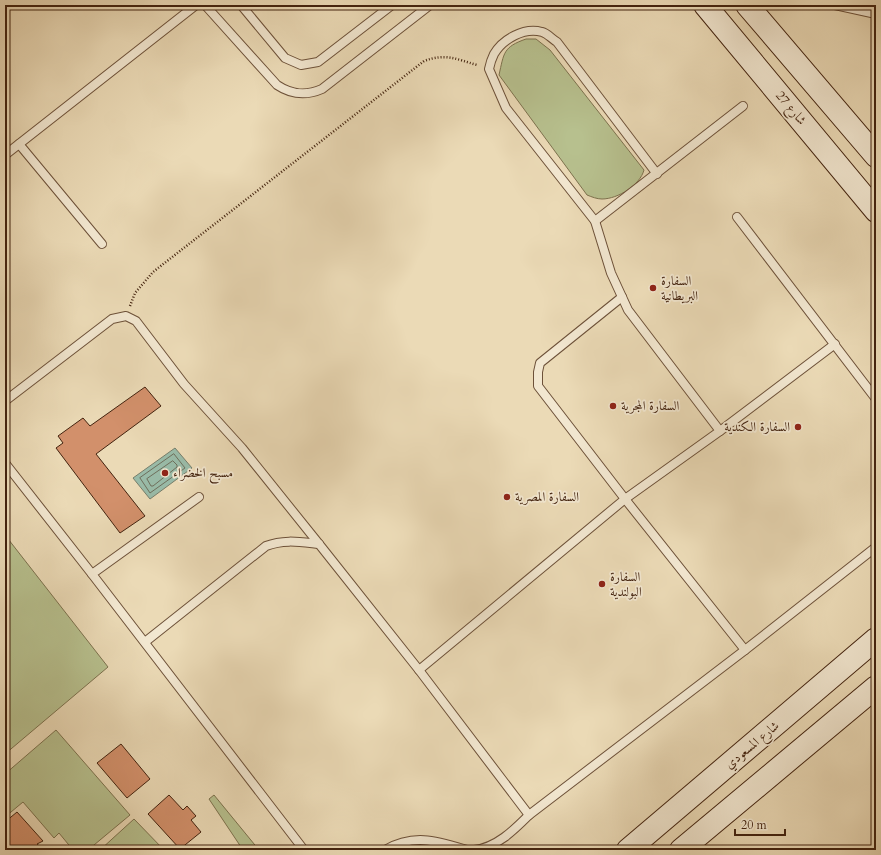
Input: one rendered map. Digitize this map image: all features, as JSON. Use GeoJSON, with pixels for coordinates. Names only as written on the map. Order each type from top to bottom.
{"type":"FeatureCollection","features":[{"type":"Feature","properties":{"kind":"main road","name":"شارع 27"},"geometry":{"type":"LineString","coordinates":[[705,5],[876,211]]}},
{"type":"Feature","properties":{"kind":"main road"},"geometry":{"type":"LineString","coordinates":[[747,5],[876,156]]}},
{"type":"Feature","properties":{"kind":"main road","name":"شارع المسعودي"},"geometry":{"type":"LineString","coordinates":[[628,850],[876,639]]}},
{"type":"Feature","properties":{"kind":"main road"},"geometry":{"type":"LineString","coordinates":[[681,850],[876,687]]}},
{"type":"Feature","properties":{"kind":"lane"},"geometry":{"type":"LineString","coordinates":[[5,155],[196,5]]}},
{"type":"Feature","properties":{"kind":"lane"},"geometry":{"type":"LineString","coordinates":[[205,5],[277,85],[284,90],[299,94],[307,94],[322,89],[430,5]]}},
{"type":"Feature","properties":{"kind":"lane"},"geometry":{"type":"LineString","coordinates":[[241,5],[285,58],[301,65],[318,62],[392,5]]}},
{"type":"Feature","properties":{"kind":"lane"},"geometry":{"type":"LineString","coordinates":[[835,5],[876,14]]}},
{"type":"Feature","properties":{"kind":"lane"},"geometry":{"type":"LineString","coordinates":[[657,174],[557,42],[543,32],[531,31],[516,35],[503,44],[494,55],[489,69],[506,108],[596,222],[611,273],[628,310],[720,431]]}},
{"type":"Feature","properties":{"kind":"lane"},"geometry":{"type":"LineString","coordinates":[[596,222],[743,106]]}},
{"type":"Feature","properties":{"kind":"lane"},"geometry":{"type":"LineString","coordinates":[[19,144],[102,244]]}},
{"type":"Feature","properties":{"kind":"lane"},"geometry":{"type":"LineString","coordinates":[[737,217],[876,399]]}},
{"type":"Feature","properties":{"kind":"lane"},"geometry":{"type":"LineString","coordinates":[[622,297],[540,363],[538,372],[538,386],[544,396],[625,500],[745,650]]}},
{"type":"Feature","properties":{"kind":"lane"},"geometry":{"type":"LineString","coordinates":[[5,401],[112,320],[126,316],[136,321],[184,384],[242,448],[319,544],[419,670],[529,815]]}},
{"type":"Feature","properties":{"kind":"lane"},"geometry":{"type":"LineString","coordinates":[[419,670],[625,500],[720,431],[834,344]]}},
{"type":"Feature","properties":{"kind":"lane"},"geometry":{"type":"LineString","coordinates":[[5,463],[145,642],[304,850]]}},
{"type":"Feature","properties":{"kind":"lane"},"geometry":{"type":"LineString","coordinates":[[92,574],[199,497]]}},
{"type":"Feature","properties":{"kind":"lane"},"geometry":{"type":"LineString","coordinates":[[145,642],[266,546],[276,542],[290,541],[319,544]]}},
{"type":"Feature","properties":{"kind":"lane"},"geometry":{"type":"LineString","coordinates":[[474,850],[482,849],[513,831],[529,815],[745,650],[876,547]]}},
{"type":"Feature","properties":{"kind":"lane"},"geometry":{"type":"LineString","coordinates":[[385,850],[406,841],[420,839],[467,850]]}},
{"type":"Feature","properties":{"kind":"path"},"geometry":{"type":"LineString","coordinates":[[126,316],[135,293],[153,272],[424,61],[438,56],[450,56],[489,69]]}},
{"type":"Feature","properties":{"kind":"shaded area"},"geometry":{"type":"Polygon","coordinates":[[[526,39],[536,39],[550,50],[644,170],[638,181],[628,190],[615,197],[602,199],[587,195],[499,75],[502,61],[509,48],[526,39]]]}},
{"type":"Feature","properties":{"kind":"shaded area"},"geometry":{"type":"Polygon","coordinates":[[[5,535],[108,667],[5,754],[5,535]]]}},
{"type":"Feature","properties":{"kind":"shaded area"},"geometry":{"type":"Polygon","coordinates":[[[56,730],[130,815],[88,850],[73,850],[59,833],[54,838],[23,802],[5,817],[5,774],[56,730]]]}},
{"type":"Feature","properties":{"kind":"shaded area"},"geometry":{"type":"Polygon","coordinates":[[[214,795],[259,850],[243,850],[209,799],[214,795]]]}},
{"type":"Feature","properties":{"kind":"shaded area"},"geometry":{"type":"Polygon","coordinates":[[[134,819],[164,850],[100,850],[134,819]]]}},
{"type":"Feature","properties":{"kind":"water"},"geometry":{"type":"Polygon","coordinates":[[[175,448],[192,468],[150,499],[133,478],[175,448]]]}},
{"type":"Feature","properties":{"kind":"building"},"geometry":{"type":"Polygon","coordinates":[[[145,387],[161,406],[96,454],[145,516],[120,533],[56,448],[63,443],[58,436],[83,418],[90,426],[145,387]]]}},
{"type":"Feature","properties":{"kind":"building"},"geometry":{"type":"Polygon","coordinates":[[[121,744],[150,779],[127,798],[97,763],[121,744]]]}},
{"type":"Feature","properties":{"kind":"building"},"geometry":{"type":"Polygon","coordinates":[[[169,795],[183,810],[187,806],[196,816],[191,820],[201,832],[180,849],[148,814],[169,795]]]}},
{"type":"Feature","properties":{"kind":"building"},"geometry":{"type":"Polygon","coordinates":[[[17,812],[43,841],[37,844],[44,850],[5,850],[5,822],[17,812]]]}},
{"type":"Feature","properties":{"kind":"place","name":"السفارة البريطانية"},"geometry":{"type":"Point","coordinates":[653,288]}},
{"type":"Feature","properties":{"kind":"place","name":"السفارة المجرية"},"geometry":{"type":"Point","coordinates":[613,406]}},
{"type":"Feature","properties":{"kind":"place","name":"السفارة الكندية"},"geometry":{"type":"Point","coordinates":[798,427]}},
{"type":"Feature","properties":{"kind":"place","name":"مسبح الخضراء"},"geometry":{"type":"Point","coordinates":[165,473]}},
{"type":"Feature","properties":{"kind":"place","name":"السفارة المصرية"},"geometry":{"type":"Point","coordinates":[507,497]}},
{"type":"Feature","properties":{"kind":"place","name":"السفارة البولندية"},"geometry":{"type":"Point","coordinates":[602,584]}}]}
